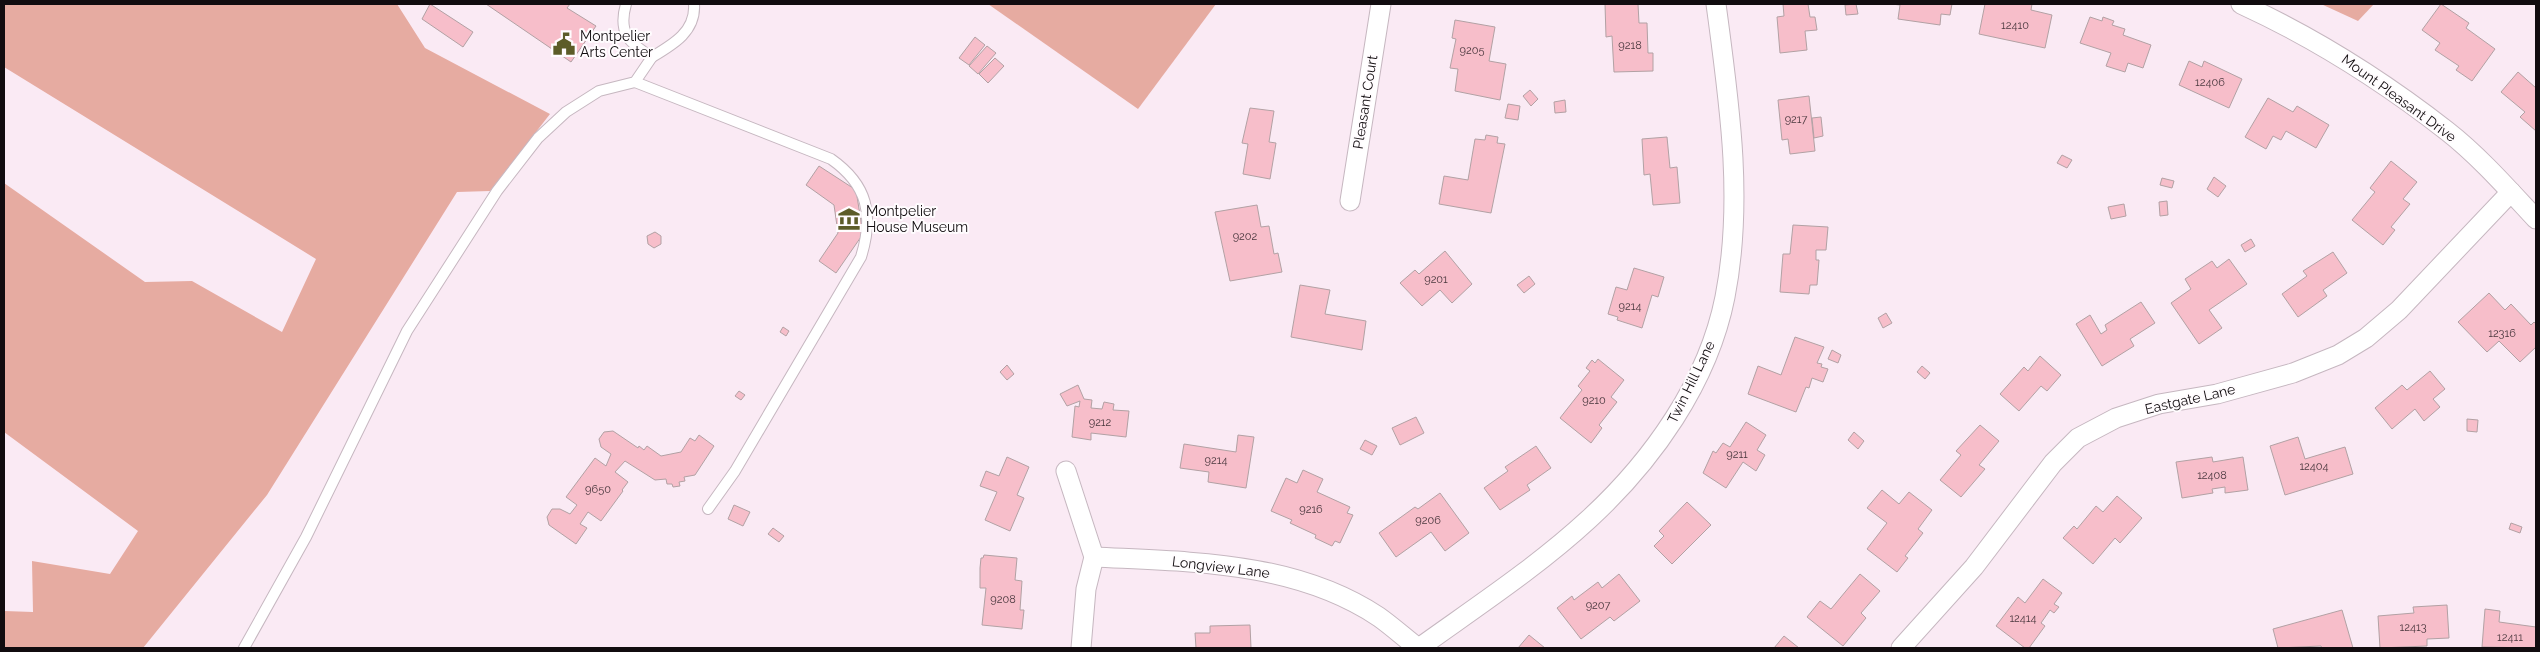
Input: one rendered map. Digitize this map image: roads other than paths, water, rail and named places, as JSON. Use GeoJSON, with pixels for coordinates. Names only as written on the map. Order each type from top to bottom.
{"type":"FeatureCollection","features":[{"type":"Feature","properties":{"kind":"street","name":"Pleasant Court"},"geometry":{"type":"LineString","coordinates":[[1350,201],[1381,4]]}},
{"type":"Feature","properties":{"kind":"street","name":"Twin Hill Lane"},"geometry":{"type":"LineString","coordinates":[[1418,648],[1526,571],[1588,520],[1616,493],[1667,430],[1704,363],[1725,298],[1732,245],[1734,182],[1730,108],[1716,4]]}},
{"type":"Feature","properties":{"kind":"street","name":"Mount Pleasant Drive"},"geometry":{"type":"LineString","coordinates":[[2242,4],[2337,54],[2449,132],[2536,219]]}},
{"type":"Feature","properties":{"kind":"street","name":"Eastgate Lane"},"geometry":{"type":"LineString","coordinates":[[1901,648],[1974,567],[2053,463],[2078,438],[2116,418],[2159,404],[2217,394],[2293,373],[2338,355],[2366,338],[2399,310],[2511,192]]}},
{"type":"Feature","properties":{"kind":"street"},"geometry":{"type":"LineString","coordinates":[[1066,472],[1094,557],[1086,589],[1081,648]]}},
{"type":"Feature","properties":{"kind":"street","name":"Longview Lane"},"geometry":{"type":"LineString","coordinates":[[1094,557],[1201,563],[1286,576],[1334,594],[1378,617],[1418,648]]}},
{"type":"Feature","properties":{"kind":"lane"},"geometry":{"type":"LineString","coordinates":[[626,4],[622,18],[629,41],[652,56]]}},
{"type":"Feature","properties":{"kind":"lane"},"geometry":{"type":"LineString","coordinates":[[635,82],[652,56],[667,48],[684,34],[695,18],[694,4]]}},
{"type":"Feature","properties":{"kind":"lane"},"geometry":{"type":"LineString","coordinates":[[244,648],[306,537],[407,331],[497,191],[538,138],[566,112],[599,91],[635,82],[831,159],[854,179],[868,209],[868,228],[861,257],[735,471],[708,509]]}},
{"type":"Feature","properties":{"kind":"place","name":"Montpelier Arts Center"},"geometry":{"type":"Point","coordinates":[564,44]}},
{"type":"Feature","properties":{"kind":"place","name":"Montpelier House Museum"},"geometry":{"type":"Point","coordinates":[849,219]}}]}
